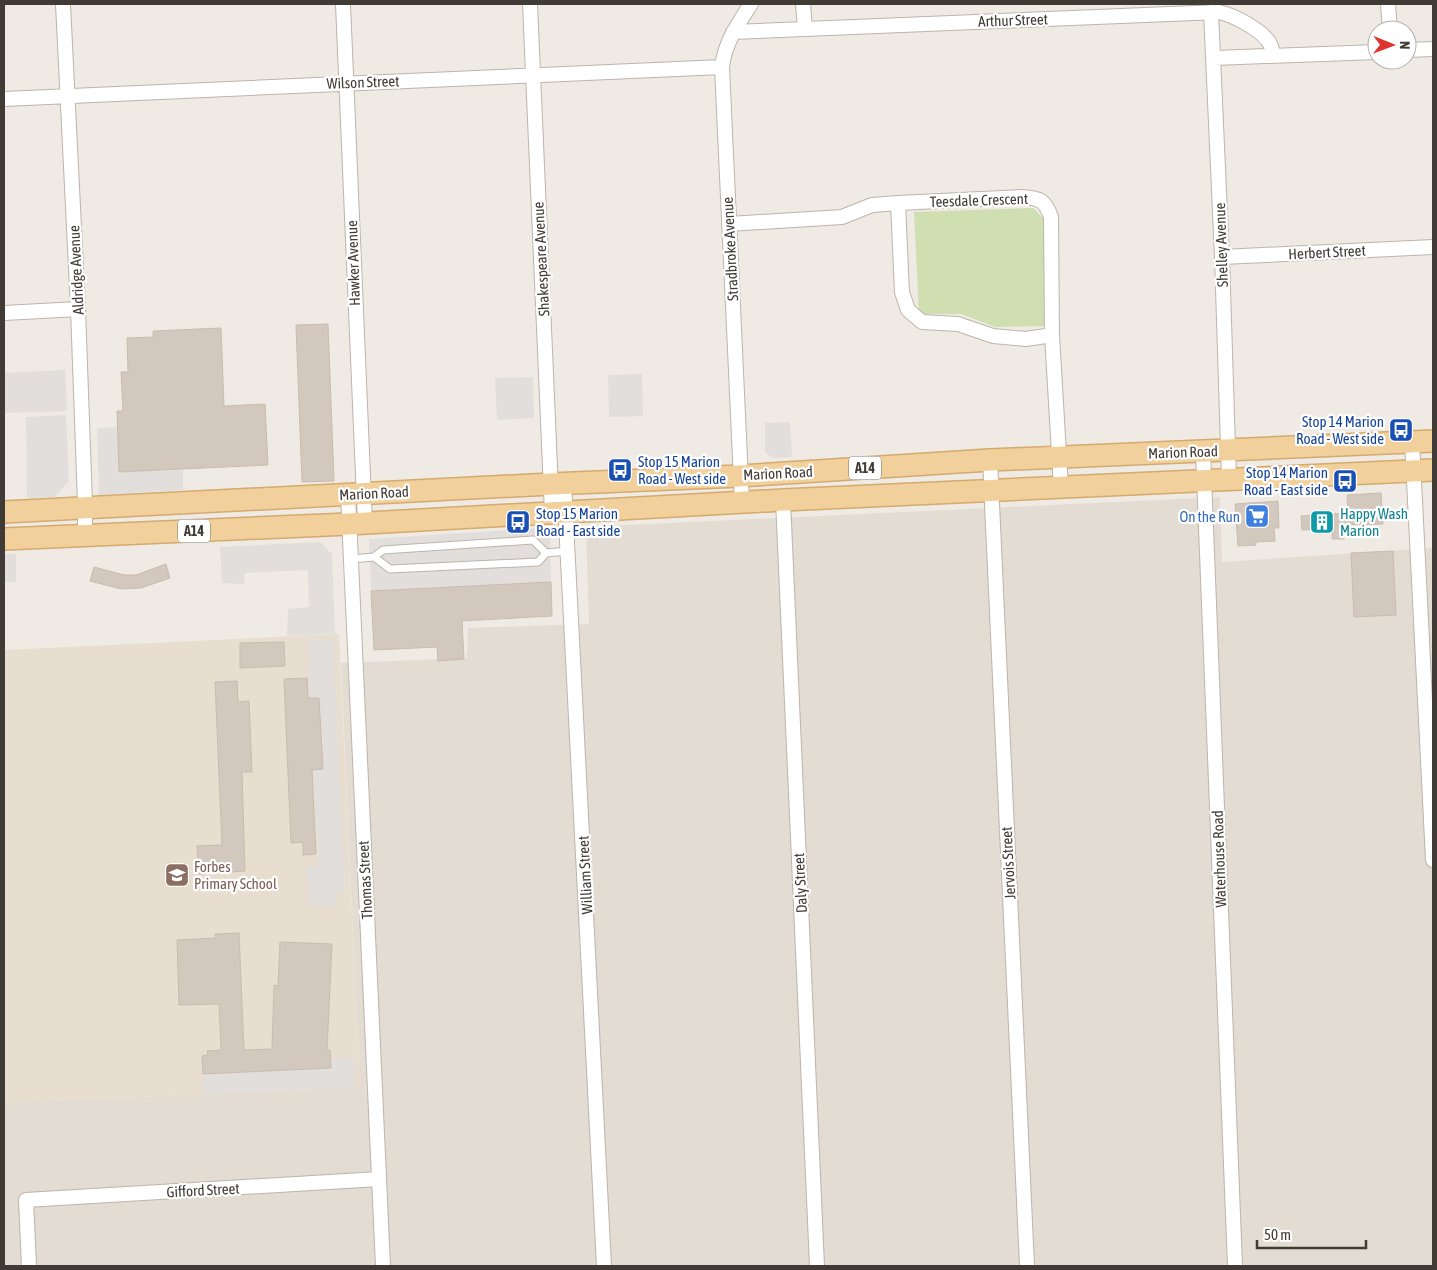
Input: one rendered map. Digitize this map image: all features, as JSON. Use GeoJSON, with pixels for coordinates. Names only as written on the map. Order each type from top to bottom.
{"type":"FeatureCollection","features":[{"type":"Feature","properties":{"kind":"main road","name":"Marion Road"},"geometry":{"type":"LineString","coordinates":[[4,512],[740,476],[990,460],[1423,441]]}},
{"type":"Feature","properties":{"kind":"main road","name":"Marion Road"},"geometry":{"type":"LineString","coordinates":[[4,540],[357,524],[782,500],[991,492],[1424,470]]}},
{"type":"Feature","properties":{"kind":"street","name":"Aldridge Avenue"},"geometry":{"type":"LineString","coordinates":[[63,4],[78,309],[86,509],[85,536]]}},
{"type":"Feature","properties":{"kind":"street","name":"Hawker Avenue"},"geometry":{"type":"LineString","coordinates":[[343,4],[355,494]]}},
{"type":"Feature","properties":{"kind":"street","name":"Shakespeare Avenue"},"geometry":{"type":"LineString","coordinates":[[530,4],[558,484]]}},
{"type":"Feature","properties":{"kind":"street","name":"Stradbroke Avenue"},"geometry":{"type":"LineString","coordinates":[[742,502],[722,67],[723,54],[733,32],[752,4]]}},
{"type":"Feature","properties":{"kind":"street"},"geometry":{"type":"LineString","coordinates":[[803,4],[805,29]]}},
{"type":"Feature","properties":{"kind":"street"},"geometry":{"type":"LineString","coordinates":[[1388,4],[1389,20]]}},
{"type":"Feature","properties":{"kind":"street","name":"Arthur Street"},"geometry":{"type":"LineString","coordinates":[[733,32],[805,29],[1078,10],[1211,12],[1231,15],[1261,34],[1272,47],[1273,56]]}},
{"type":"Feature","properties":{"kind":"street","name":"Shelley Avenue"},"geometry":{"type":"LineString","coordinates":[[1211,12],[1222,256],[1229,479]]}},
{"type":"Feature","properties":{"kind":"street"},"geometry":{"type":"LineString","coordinates":[[1417,50],[1433,49]]}},
{"type":"Feature","properties":{"kind":"street"},"geometry":{"type":"LineString","coordinates":[[1214,58],[1367,52]]}},
{"type":"Feature","properties":{"kind":"street","name":"Wilson Street"},"geometry":{"type":"LineString","coordinates":[[4,99],[346,82],[722,67]]}},
{"type":"Feature","properties":{"kind":"street","name":"Teesdale Crescent"},"geometry":{"type":"LineString","coordinates":[[729,224],[842,217],[872,206],[898,203],[1022,197],[1038,198],[1047,206],[1051,217],[1052,335],[1061,488]]}},
{"type":"Feature","properties":{"kind":"street"},"geometry":{"type":"LineString","coordinates":[[898,203],[902,292],[908,310],[922,322],[958,324],[994,336],[1026,339],[1052,335]]}},
{"type":"Feature","properties":{"kind":"street","name":"Herbert Street"},"geometry":{"type":"LineString","coordinates":[[1222,256],[1433,247]]}},
{"type":"Feature","properties":{"kind":"street"},"geometry":{"type":"LineString","coordinates":[[4,312],[78,309]]}},
{"type":"Feature","properties":{"kind":"street"},"geometry":{"type":"LineString","coordinates":[[1423,441],[1433,860]]}},
{"type":"Feature","properties":{"kind":"street","name":"Waterhouse Road"},"geometry":{"type":"LineString","coordinates":[[1203,451],[1236,1266]]}},
{"type":"Feature","properties":{"kind":"street","name":"Jervois Street"},"geometry":{"type":"LineString","coordinates":[[990,460],[1027,1266]]}},
{"type":"Feature","properties":{"kind":"street","name":"William Street"},"geometry":{"type":"LineString","coordinates":[[558,484],[559,513],[568,551],[604,1266]]}},
{"type":"Feature","properties":{"kind":"street","name":"Thomas Street"},"geometry":{"type":"LineString","coordinates":[[355,494],[357,524],[350,559],[383,1266]]}},
{"type":"Feature","properties":{"kind":"street","name":"Daly Street"},"geometry":{"type":"LineString","coordinates":[[782,500],[817,1266]]}},
{"type":"Feature","properties":{"kind":"street","name":"Gifford Street"},"geometry":{"type":"LineString","coordinates":[[29,1266],[26,1200],[379,1179]]}},
{"type":"Feature","properties":{"kind":"lane"},"geometry":{"type":"LineString","coordinates":[[350,559],[374,557],[383,550],[533,540],[546,552],[568,551]]}},
{"type":"Feature","properties":{"kind":"lane"},"geometry":{"type":"LineString","coordinates":[[374,557],[390,569],[538,562],[546,552]]}},
{"type":"Feature","properties":{"kind":"shaded area"},"geometry":{"type":"Polygon","coordinates":[[[65,370],[67,411],[4,413],[4,373],[65,370]]]}},
{"type":"Feature","properties":{"kind":"shaded area"},"geometry":{"type":"Polygon","coordinates":[[[642,374],[643,416],[609,417],[608,375],[642,374]]]}},
{"type":"Feature","properties":{"kind":"shaded area"},"geometry":{"type":"Polygon","coordinates":[[[533,377],[534,418],[497,420],[495,378],[533,377]]]}},
{"type":"Feature","properties":{"kind":"shaded area"},"geometry":{"type":"Polygon","coordinates":[[[66,415],[69,481],[55,497],[27,498],[26,417],[66,415]]]}},
{"type":"Feature","properties":{"kind":"shaded area"},"geometry":{"type":"Polygon","coordinates":[[[790,422],[792,457],[773,458],[765,452],[765,423],[790,422]]]}},
{"type":"Feature","properties":{"kind":"shaded area"},"geometry":{"type":"Polygon","coordinates":[[[117,427],[120,472],[183,470],[183,490],[99,495],[97,428],[117,427]]]}},
{"type":"Feature","properties":{"kind":"shaded area"},"geometry":{"type":"Polygon","coordinates":[[[1220,497],[1222,562],[1432,548],[1433,1266],[4,1266],[4,1103],[360,1087],[341,663],[467,658],[468,628],[589,624],[586,527],[1220,497]]]}},
{"type":"Feature","properties":{"kind":"shaded area"},"geometry":{"type":"Polygon","coordinates":[[[541,528],[550,537],[551,582],[371,591],[369,539],[541,528]]]}},
{"type":"Feature","properties":{"kind":"shaded area"},"geometry":{"type":"Polygon","coordinates":[[[320,542],[332,554],[335,634],[287,636],[288,609],[309,607],[308,570],[245,573],[244,584],[222,583],[220,547],[320,542]]]}},
{"type":"Feature","properties":{"kind":"shaded area"},"geometry":{"type":"Polygon","coordinates":[[[4,554],[16,554],[16,582],[4,582],[4,554]]]}},
{"type":"Feature","properties":{"kind":"shaded area","name":"Forbes Primary School"},"geometry":{"type":"Polygon","coordinates":[[[339,634],[360,1087],[4,1103],[4,650],[339,634]]]}},
{"type":"Feature","properties":{"kind":"shaded area"},"geometry":{"type":"Polygon","coordinates":[[[333,640],[345,891],[335,892],[336,905],[309,906],[306,867],[319,866],[307,641],[333,640]]]}},
{"type":"Feature","properties":{"kind":"shaded area"},"geometry":{"type":"Polygon","coordinates":[[[354,1058],[355,1087],[203,1094],[203,1074],[331,1068],[331,1059],[354,1058]]]}},
{"type":"Feature","properties":{"kind":"green space"},"geometry":{"type":"Polygon","coordinates":[[[1033,208],[1043,218],[1048,326],[995,327],[961,314],[919,314],[914,212],[1033,208]]]}},
{"type":"Feature","properties":{"kind":"building"},"geometry":{"type":"Polygon","coordinates":[[[328,324],[334,481],[302,482],[296,325],[328,324]]]}},
{"type":"Feature","properties":{"kind":"building"},"geometry":{"type":"Polygon","coordinates":[[[221,328],[224,406],[265,404],[268,465],[119,472],[117,411],[123,411],[121,372],[128,372],[127,338],[153,337],[153,331],[221,328]]]}},
{"type":"Feature","properties":{"kind":"building"},"geometry":{"type":"Polygon","coordinates":[[[1381,493],[1383,524],[1343,525],[1344,539],[1332,539],[1332,529],[1302,530],[1301,516],[1348,513],[1347,495],[1381,493]]]}},
{"type":"Feature","properties":{"kind":"building","name":"On the Run"},"geometry":{"type":"Polygon","coordinates":[[[1278,501],[1279,528],[1274,528],[1275,541],[1256,542],[1256,545],[1238,546],[1235,504],[1278,501]]]}},
{"type":"Feature","properties":{"kind":"building"},"geometry":{"type":"Polygon","coordinates":[[[1393,551],[1396,615],[1354,617],[1351,553],[1393,551]]]}},
{"type":"Feature","properties":{"kind":"building"},"geometry":{"type":"Polygon","coordinates":[[[166,564],[170,578],[141,588],[121,589],[90,581],[94,567],[124,575],[136,575],[166,564]]]}},
{"type":"Feature","properties":{"kind":"building"},"geometry":{"type":"Polygon","coordinates":[[[551,582],[552,616],[462,621],[464,659],[438,661],[437,647],[374,650],[371,591],[551,582]]]}},
{"type":"Feature","properties":{"kind":"building"},"geometry":{"type":"Polygon","coordinates":[[[284,642],[285,666],[240,668],[240,643],[284,642]]]}},
{"type":"Feature","properties":{"kind":"building"},"geometry":{"type":"Polygon","coordinates":[[[307,678],[308,698],[319,698],[323,769],[312,770],[316,854],[303,855],[303,842],[291,843],[284,679],[307,678]]]}},
{"type":"Feature","properties":{"kind":"building"},"geometry":{"type":"Polygon","coordinates":[[[237,681],[238,702],[249,701],[252,772],[242,772],[245,871],[199,874],[197,846],[222,845],[215,682],[237,681]]]}},
{"type":"Feature","properties":{"kind":"building"},"geometry":{"type":"Polygon","coordinates":[[[239,933],[244,1050],[272,1049],[274,985],[278,986],[280,942],[332,944],[327,1050],[330,1050],[331,1068],[203,1074],[202,1056],[208,1055],[207,1051],[221,1050],[219,1004],[179,1005],[177,940],[216,938],[215,934],[239,933]]]}},
{"type":"Feature","properties":{"kind":"place","name":"Stop 14 Marion Road - West side"},"geometry":{"type":"Point","coordinates":[1401,430]}},
{"type":"Feature","properties":{"kind":"place","name":"Stop 15 Marion Road - West side"},"geometry":{"type":"Point","coordinates":[620,470]}},
{"type":"Feature","properties":{"kind":"place","name":"Stop 14 Marion Road - East side"},"geometry":{"type":"Point","coordinates":[1345,481]}},
{"type":"Feature","properties":{"kind":"place","name":"On the Run"},"geometry":{"type":"Point","coordinates":[1257,516]}},
{"type":"Feature","properties":{"kind":"place","name":"Stop 15 Marion Road - East side"},"geometry":{"type":"Point","coordinates":[518,522]}},
{"type":"Feature","properties":{"kind":"place","name":"Happy Wash Marion"},"geometry":{"type":"Point","coordinates":[1322,522]}},
{"type":"Feature","properties":{"kind":"place","name":"Forbes Primary School"},"geometry":{"type":"Point","coordinates":[177,875]}}]}
